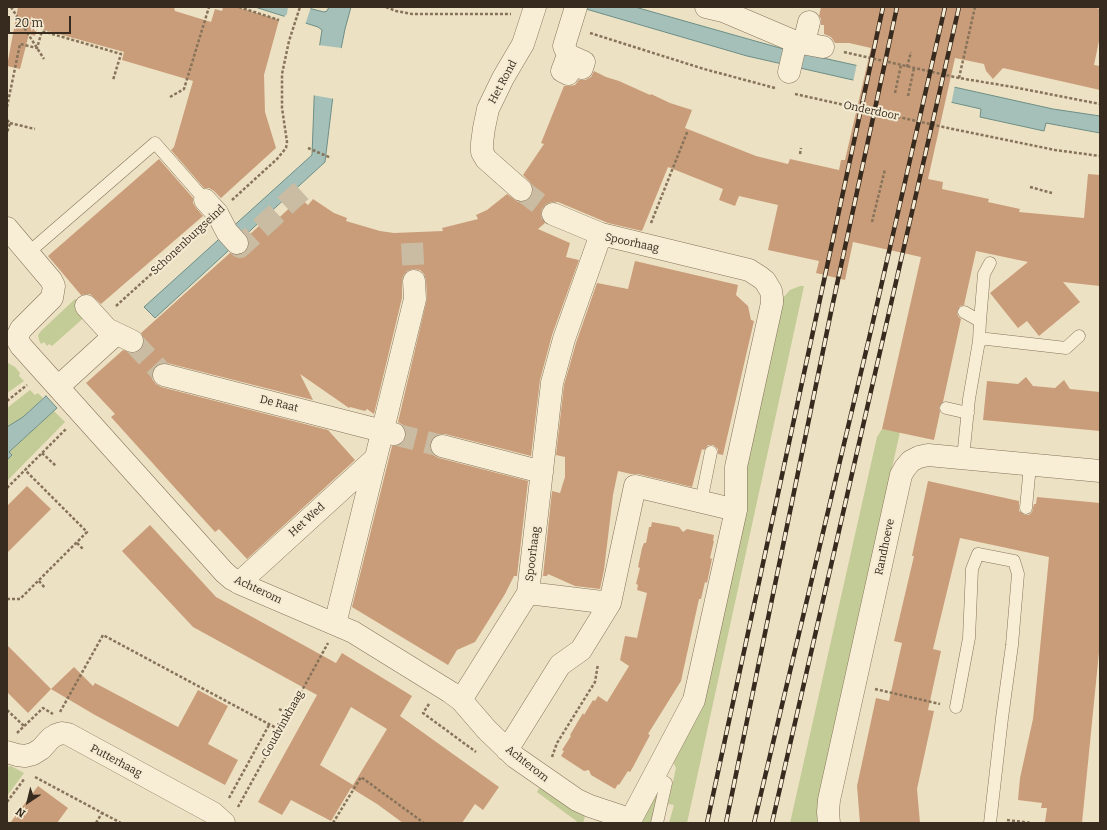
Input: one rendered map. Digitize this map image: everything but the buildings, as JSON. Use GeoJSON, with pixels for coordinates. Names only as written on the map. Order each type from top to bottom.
{"type":"FeatureCollection","features":[{"type":"Feature","properties":{"kind":"street","name":"Het Rond"},"geometry":{"type":"LineString","coordinates":[[521,190],[486,159],[482,152],[482,143],[488,109],[503,78],[523,44],[535,7]]}},
{"type":"Feature","properties":{"kind":"street"},"geometry":{"type":"LineString","coordinates":[[706,7],[723,11],[805,45]]}},
{"type":"Feature","properties":{"kind":"street"},"geometry":{"type":"LineString","coordinates":[[573,66],[564,46],[575,9]]}},
{"type":"Feature","properties":{"kind":"street"},"geometry":{"type":"LineString","coordinates":[[790,82],[805,45],[809,22]]}},
{"type":"Feature","properties":{"kind":"street"},"geometry":{"type":"LineString","coordinates":[[553,214],[558,217],[600,229]]}},
{"type":"Feature","properties":{"kind":"street","name":"Achterom"},"geometry":{"type":"LineString","coordinates":[[7,228],[51,280],[54,286],[52,298],[18,335],[18,341],[21,346],[224,572],[239,583],[352,632],[450,692],[461,700],[507,750],[544,778],[584,804],[620,816],[629,823]]}},
{"type":"Feature","properties":{"kind":"street","name":"Spoorhaag"},"geometry":{"type":"LineString","coordinates":[[461,700],[528,594],[554,376],[564,339],[600,229],[640,244],[749,270],[760,277],[771,292],[772,303],[736,466],[736,510],[694,700],[629,823]]}},
{"type":"Feature","properties":{"kind":"street"},"geometry":{"type":"LineString","coordinates":[[335,624],[376,458],[388,432],[415,299],[414,281]]}},
{"type":"Feature","properties":{"kind":"street"},"geometry":{"type":"LineString","coordinates":[[58,387],[109,326]]}},
{"type":"Feature","properties":{"kind":"street","name":"De Raat"},"geometry":{"type":"LineString","coordinates":[[164,375],[388,432]]}},
{"type":"Feature","properties":{"kind":"street"},"geometry":{"type":"LineString","coordinates":[[442,446],[542,472]]}},
{"type":"Feature","properties":{"kind":"street","name":"Randhoeve"},"geometry":{"type":"LineString","coordinates":[[829,823],[829,800],[900,483],[905,468],[911,461],[928,455],[1100,471]]}},
{"type":"Feature","properties":{"kind":"street","name":"Het Wed"},"geometry":{"type":"LineString","coordinates":[[239,583],[376,458]]}},
{"type":"Feature","properties":{"kind":"street"},"geometry":{"type":"LineString","coordinates":[[507,750],[560,665],[581,650],[610,603],[635,486],[736,510]]}},
{"type":"Feature","properties":{"kind":"street","name":"Spoorhaag"},"geometry":{"type":"LineString","coordinates":[[528,594],[610,603]]}},
{"type":"Feature","properties":{"kind":"street","name":"Putterhaag"},"geometry":{"type":"LineString","coordinates":[[56,735],[68,734],[220,817]]}},
{"type":"Feature","properties":{"kind":"street"},"geometry":{"type":"LineString","coordinates":[[7,753],[25,756],[34,754],[56,735]]}},
{"type":"Feature","properties":{"kind":"lane"},"geometry":{"type":"LineString","coordinates":[[28,252],[155,143],[222,222]]}},
{"type":"Feature","properties":{"kind":"lane"},"geometry":{"type":"LineString","coordinates":[[963,458],[979,341],[984,274],[990,263]]}},
{"type":"Feature","properties":{"kind":"lane"},"geometry":{"type":"LineString","coordinates":[[964,312],[980,321]]}},
{"type":"Feature","properties":{"kind":"lane"},"geometry":{"type":"LineString","coordinates":[[979,341],[988,339],[1066,348],[1079,336]]}},
{"type":"Feature","properties":{"kind":"lane"},"geometry":{"type":"LineString","coordinates":[[946,408],[968,413]]}},
{"type":"Feature","properties":{"kind":"lane"},"geometry":{"type":"LineString","coordinates":[[701,502],[711,452]]}},
{"type":"Feature","properties":{"kind":"lane"},"geometry":{"type":"LineString","coordinates":[[1026,508],[1030,465]]}},
{"type":"Feature","properties":{"kind":"lane"},"geometry":{"type":"LineString","coordinates":[[956,707],[969,638],[972,569],[978,554],[1015,556],[1018,574],[1012,645],[990,821]]}},
{"type":"Feature","properties":{"kind":"lane"},"geometry":{"type":"LineString","coordinates":[[654,776],[666,783],[657,823]]}},
{"type":"Feature","properties":{"kind":"path"},"geometry":{"type":"LineString","coordinates":[[11,7],[44,59]]}},
{"type":"Feature","properties":{"kind":"path"},"geometry":{"type":"LineString","coordinates":[[170,97],[184,89],[208,7]]}},
{"type":"Feature","properties":{"kind":"path"},"geometry":{"type":"LineString","coordinates":[[239,7],[279,20]]}},
{"type":"Feature","properties":{"kind":"path","name":"Schonenburgseind"},"geometry":{"type":"LineString","coordinates":[[109,326],[222,222],[286,148],[287,142],[282,108],[282,83],[286,54],[294,22],[300,7]]}},
{"type":"Feature","properties":{"kind":"path"},"geometry":{"type":"LineString","coordinates":[[959,78],[974,7]]}},
{"type":"Feature","properties":{"kind":"path"},"geometry":{"type":"LineString","coordinates":[[37,48],[42,31],[121,54],[113,80]]}},
{"type":"Feature","properties":{"kind":"path"},"geometry":{"type":"LineString","coordinates":[[7,107],[20,44],[37,48]]}},
{"type":"Feature","properties":{"kind":"path"},"geometry":{"type":"LineString","coordinates":[[805,45],[959,78],[1100,104]]}},
{"type":"Feature","properties":{"kind":"path"},"geometry":{"type":"LineString","coordinates":[[647,51],[777,89]]}},
{"type":"Feature","properties":{"kind":"path"},"geometry":{"type":"LineString","coordinates":[[908,66],[911,52]]}},
{"type":"Feature","properties":{"kind":"path"},"geometry":{"type":"LineString","coordinates":[[895,93],[901,65]]}},
{"type":"Feature","properties":{"kind":"path"},"geometry":{"type":"LineString","coordinates":[[908,96],[914,68]]}},
{"type":"Feature","properties":{"kind":"path","name":"Onderdoor"},"geometry":{"type":"LineString","coordinates":[[790,82],[955,130],[1055,150],[1100,156]]}},
{"type":"Feature","properties":{"kind":"path"},"geometry":{"type":"LineString","coordinates":[[7,120],[10,123],[35,129]]}},
{"type":"Feature","properties":{"kind":"path"},"geometry":{"type":"LineString","coordinates":[[7,133],[10,123]]}},
{"type":"Feature","properties":{"kind":"path"},"geometry":{"type":"LineString","coordinates":[[640,244],[688,130]]}},
{"type":"Feature","properties":{"kind":"path"},"geometry":{"type":"LineString","coordinates":[[308,148],[331,158]]}},
{"type":"Feature","properties":{"kind":"path"},"geometry":{"type":"LineString","coordinates":[[800,154],[801,148]]}},
{"type":"Feature","properties":{"kind":"path"},"geometry":{"type":"LineString","coordinates":[[872,222],[885,170]]}},
{"type":"Feature","properties":{"kind":"path"},"geometry":{"type":"LineString","coordinates":[[1030,187],[1052,193]]}},
{"type":"Feature","properties":{"kind":"path"},"geometry":{"type":"LineString","coordinates":[[7,488],[81,413]]}},
{"type":"Feature","properties":{"kind":"path"},"geometry":{"type":"LineString","coordinates":[[42,453],[56,466]]}},
{"type":"Feature","properties":{"kind":"path"},"geometry":{"type":"LineString","coordinates":[[7,599],[20,599],[87,532],[25,470]]}},
{"type":"Feature","properties":{"kind":"path"},"geometry":{"type":"LineString","coordinates":[[77,543],[84,550]]}},
{"type":"Feature","properties":{"kind":"path"},"geometry":{"type":"LineString","coordinates":[[39,581],[45,588]]}},
{"type":"Feature","properties":{"kind":"path","name":"Goudvinkhaag"},"geometry":{"type":"LineString","coordinates":[[220,817],[280,730],[331,636],[335,624]]}},
{"type":"Feature","properties":{"kind":"path"},"geometry":{"type":"LineString","coordinates":[[56,735],[58,716],[103,635],[280,730]]}},
{"type":"Feature","properties":{"kind":"path"},"geometry":{"type":"LineString","coordinates":[[544,778],[557,743],[595,682],[598,662]]}},
{"type":"Feature","properties":{"kind":"path"},"geometry":{"type":"LineString","coordinates":[[855,684],[956,707]]}},
{"type":"Feature","properties":{"kind":"path"},"geometry":{"type":"LineString","coordinates":[[279,709],[289,714]]}},
{"type":"Feature","properties":{"kind":"path"},"geometry":{"type":"LineString","coordinates":[[7,710],[24,726]]}},
{"type":"Feature","properties":{"kind":"path"},"geometry":{"type":"LineString","coordinates":[[220,817],[225,805],[269,725]]}},
{"type":"Feature","properties":{"kind":"path"},"geometry":{"type":"LineString","coordinates":[[7,802],[29,773]]}},
{"type":"Feature","properties":{"kind":"path"},"geometry":{"type":"LineString","coordinates":[[333,823],[361,777],[424,823]]}},
{"type":"Feature","properties":{"kind":"path"},"geometry":{"type":"LineString","coordinates":[[96,823],[102,813]]}},
{"type":"Feature","properties":{"kind":"path"},"geometry":{"type":"LineString","coordinates":[[990,821],[1031,823]]}},
{"type":"Feature","properties":{"kind":"green space"},"geometry":{"type":"Polygon","coordinates":[[[804,286],[687,823],[669,823],[674,805],[668,804],[676,768],[672,760],[745,464],[782,299],[790,290],[804,286]]]}},
{"type":"Feature","properties":{"kind":"green space"},"geometry":{"type":"Polygon","coordinates":[[[75,299],[88,314],[52,346],[49,344],[47,346],[44,342],[41,344],[38,335],[41,331],[75,299]]]}},
{"type":"Feature","properties":{"kind":"green space"},"geometry":{"type":"Polygon","coordinates":[[[8,363],[15,367],[20,373],[19,376],[24,381],[7,393],[7,364],[8,363]]]}},
{"type":"Feature","properties":{"kind":"green space"},"geometry":{"type":"Polygon","coordinates":[[[30,390],[35,395],[38,393],[43,398],[23,417],[7,427],[7,408],[30,390]]]}},
{"type":"Feature","properties":{"kind":"green space"},"geometry":{"type":"Polygon","coordinates":[[[54,411],[65,422],[7,481],[7,460],[12,455],[9,452],[54,411]]]}},
{"type":"Feature","properties":{"kind":"green space"},"geometry":{"type":"Polygon","coordinates":[[[882,429],[900,432],[823,779],[817,808],[817,823],[790,823],[877,437],[882,429]]]}},
{"type":"Feature","properties":{"kind":"green space"},"geometry":{"type":"Polygon","coordinates":[[[11,766],[24,773],[7,796],[7,767],[11,766]]]}},
{"type":"Feature","properties":{"kind":"green space"},"geometry":{"type":"Polygon","coordinates":[[[541,785],[586,813],[583,823],[579,823],[537,792],[541,785]]]}},
{"type":"Feature","properties":{"kind":"green space"},"geometry":{"type":"Polygon","coordinates":[[[659,787],[651,823],[643,823],[644,815],[659,787]]]}},
{"type":"Feature","properties":{"kind":"water"},"geometry":{"type":"Polygon","coordinates":[[[255,7],[304,7],[324,12],[327,11],[329,7],[351,7],[335,79],[325,162],[155,318],[144,307],[312,155],[315,75],[322,30],[318,27],[255,7]]]}},
{"type":"Feature","properties":{"kind":"water"},"geometry":{"type":"Polygon","coordinates":[[[579,7],[635,7],[787,50],[1053,109],[1100,116],[1100,133],[1046,123],[1044,131],[980,117],[981,109],[747,56],[579,7]]]}},
{"type":"Feature","properties":{"kind":"water"},"geometry":{"type":"Polygon","coordinates":[[[46,396],[57,408],[9,452],[12,455],[7,460],[7,427],[23,417],[46,396]]]}},
{"type":"Feature","properties":{"kind":"pier"},"geometry":{"type":"Polygon","coordinates":[[[288,7],[311,7],[305,25],[283,18],[287,14],[288,7]]]}},
{"type":"Feature","properties":{"kind":"pier"},"geometry":{"type":"Polygon","coordinates":[[[318,45],[342,48],[335,99],[312,95],[312,75],[318,45]]]}},
{"type":"Feature","properties":{"kind":"pier"},"geometry":{"type":"Polygon","coordinates":[[[857,63],[955,85],[951,105],[853,82],[857,63]]]}},
{"type":"Feature","properties":{"kind":"tunnel"},"geometry":{"type":"LineString","coordinates":[[237,243],[240,247],[303,189]]}},
{"type":"Feature","properties":{"kind":"tunnel"},"geometry":{"type":"LineString","coordinates":[[521,190],[553,214]]}},
{"type":"Feature","properties":{"kind":"tunnel"},"geometry":{"type":"LineString","coordinates":[[412,243],[414,281]]}},
{"type":"Feature","properties":{"kind":"tunnel"},"geometry":{"type":"LineString","coordinates":[[132,341],[164,375]]}},
{"type":"Feature","properties":{"kind":"tunnel"},"geometry":{"type":"LineString","coordinates":[[394,434],[442,446]]}},
{"type":"Feature","properties":{"kind":"railway"},"geometry":{"type":"LineString","coordinates":[[707,823],[883,7]]}},
{"type":"Feature","properties":{"kind":"railway"},"geometry":{"type":"LineString","coordinates":[[726,823],[831,312],[897,7]]}},
{"type":"Feature","properties":{"kind":"railway"},"geometry":{"type":"LineString","coordinates":[[754,823],[872,326],[945,7]]}},
{"type":"Feature","properties":{"kind":"railway"},"geometry":{"type":"LineString","coordinates":[[772,823],[959,7]]}}]}
